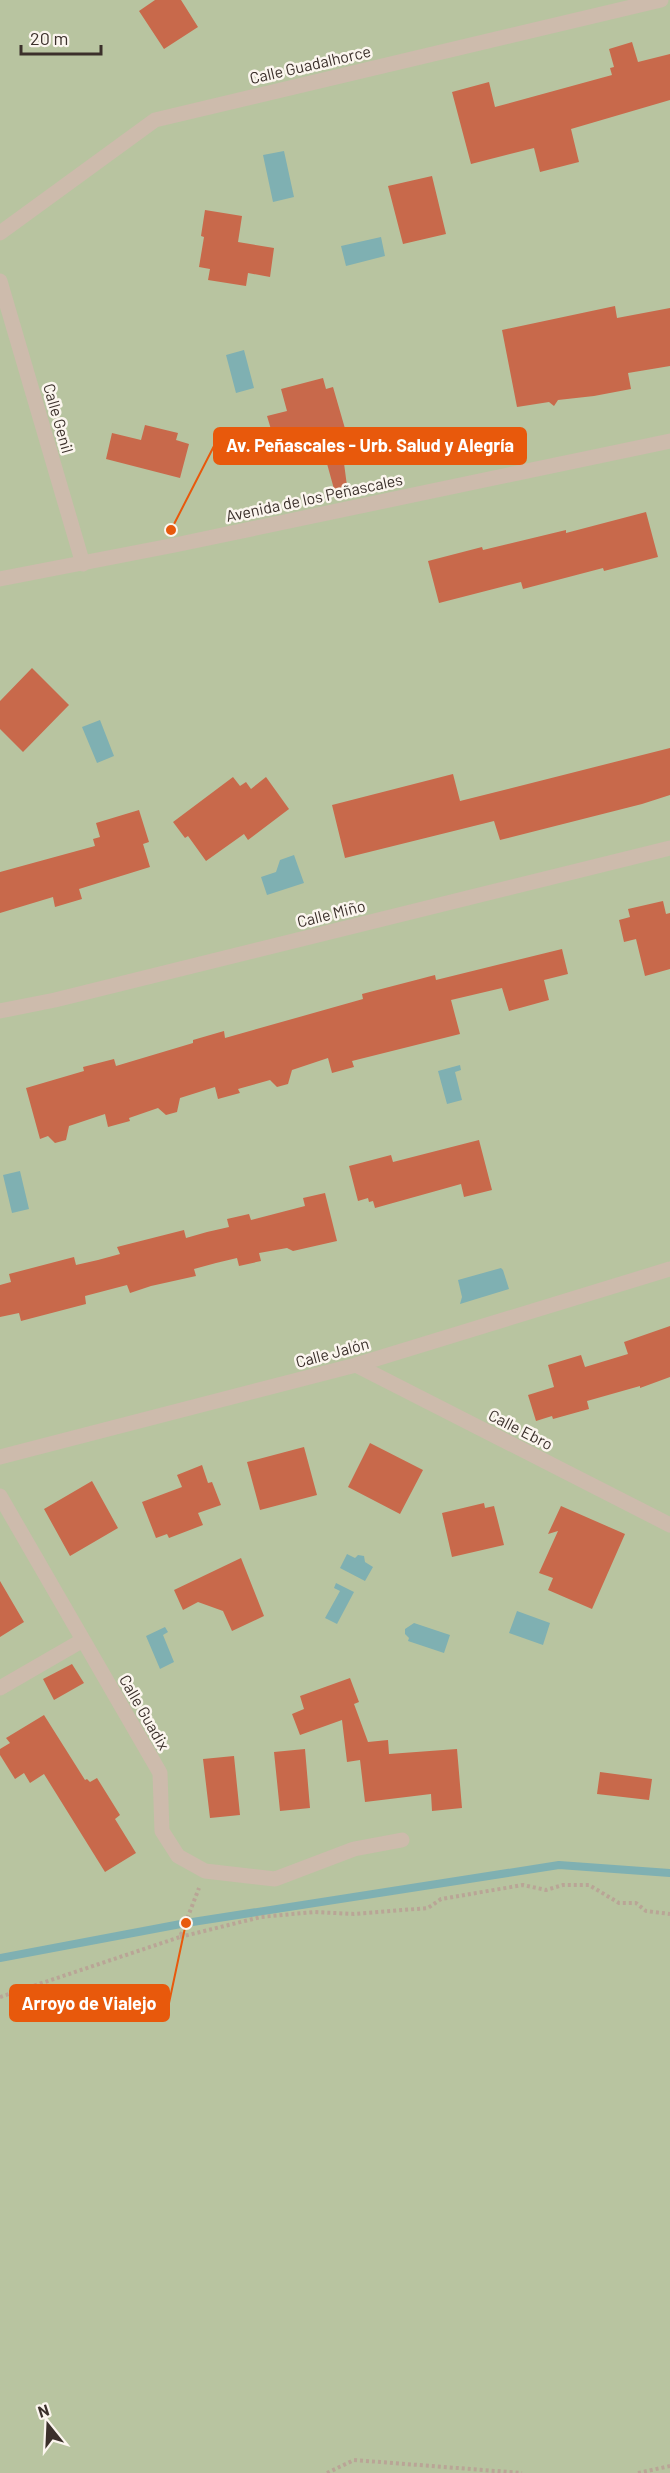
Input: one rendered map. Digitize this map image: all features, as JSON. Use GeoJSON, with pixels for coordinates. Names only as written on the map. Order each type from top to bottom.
{"type":"FeatureCollection","features":[{"type":"Feature","properties":{"kind":"street","name":"Calle Guadalhorce"},"geometry":{"type":"LineString","coordinates":[[0,233],[155,120],[661,0]]}},
{"type":"Feature","properties":{"kind":"street","name":"Calle Genil"},"geometry":{"type":"LineString","coordinates":[[0,281],[83,564]]}},
{"type":"Feature","properties":{"kind":"street","name":"Avenida de los Peñascales"},"geometry":{"type":"LineString","coordinates":[[0,579],[83,564],[670,441]]}},
{"type":"Feature","properties":{"kind":"street","name":"Calle Miño"},"geometry":{"type":"LineString","coordinates":[[0,1011],[55,1000],[670,848]]}},
{"type":"Feature","properties":{"kind":"street","name":"Calle Jalón"},"geometry":{"type":"LineString","coordinates":[[0,1457],[357,1365],[670,1269]]}},
{"type":"Feature","properties":{"kind":"street","name":"Calle Ebro"},"geometry":{"type":"LineString","coordinates":[[357,1365],[670,1525]]}},
{"type":"Feature","properties":{"kind":"street","name":"Calle Guadix"},"geometry":{"type":"LineString","coordinates":[[0,1496],[160,1773],[162,1831],[178,1856],[205,1871],[275,1879],[354,1849],[402,1840]]}},
{"type":"Feature","properties":{"kind":"street"},"geometry":{"type":"LineString","coordinates":[[0,1688],[83,1640]]}},
{"type":"Feature","properties":{"kind":"path"},"geometry":{"type":"LineString","coordinates":[[180,1937],[205,1871]]}},
{"type":"Feature","properties":{"kind":"path"},"geometry":{"type":"LineString","coordinates":[[0,1997],[180,1937],[261,1917],[314,1912],[354,1914],[428,1908],[441,1899],[523,1885],[546,1890],[563,1885],[589,1885],[619,1903],[636,1903],[646,1911],[670,1914]]}},
{"type":"Feature","properties":{"kind":"path"},"geometry":{"type":"LineString","coordinates":[[327,2473],[354,2460],[522,2473]]}},
{"type":"Feature","properties":{"kind":"path"},"geometry":{"type":"LineString","coordinates":[[638,2473],[670,2466]]}},
{"type":"Feature","properties":{"kind":"green space"},"geometry":{"type":"Polygon","coordinates":[[[0,0],[670,0],[670,2473],[0,2473],[0,0]]]}},
{"type":"Feature","properties":{"kind":"water"},"geometry":{"type":"Polygon","coordinates":[[[284,151],[294,197],[273,202],[263,155],[284,151]]]}},
{"type":"Feature","properties":{"kind":"water"},"geometry":{"type":"Polygon","coordinates":[[[381,237],[385,256],[346,266],[341,246],[381,237]]]}},
{"type":"Feature","properties":{"kind":"water"},"geometry":{"type":"Polygon","coordinates":[[[244,350],[254,388],[236,393],[226,355],[244,350]]]}},
{"type":"Feature","properties":{"kind":"water"},"geometry":{"type":"Polygon","coordinates":[[[100,720],[114,756],[97,763],[82,727],[100,720]]]}},
{"type":"Feature","properties":{"kind":"water"},"geometry":{"type":"Polygon","coordinates":[[[294,855],[304,883],[267,895],[261,877],[276,872],[280,860],[294,855]]]}},
{"type":"Feature","properties":{"kind":"water"},"geometry":{"type":"Polygon","coordinates":[[[460,1065],[461,1070],[455,1072],[462,1100],[447,1104],[438,1071],[460,1065]]]}},
{"type":"Feature","properties":{"kind":"water"},"geometry":{"type":"Polygon","coordinates":[[[20,1171],[29,1209],[12,1213],[3,1175],[20,1171]]]}},
{"type":"Feature","properties":{"kind":"water"},"geometry":{"type":"Polygon","coordinates":[[[501,1268],[509,1289],[460,1304],[462,1297],[458,1280],[501,1268]]]}},
{"type":"Feature","properties":{"kind":"water"},"geometry":{"type":"Polygon","coordinates":[[[347,1554],[355,1558],[358,1555],[364,1556],[365,1562],[373,1567],[365,1581],[340,1568],[347,1554]]]}},
{"type":"Feature","properties":{"kind":"water"},"geometry":{"type":"Polygon","coordinates":[[[336,1583],[354,1592],[337,1624],[325,1618],[340,1591],[334,1588],[336,1583]]]}},
{"type":"Feature","properties":{"kind":"water"},"geometry":{"type":"Polygon","coordinates":[[[517,1611],[550,1623],[543,1645],[509,1633],[517,1611]]]}},
{"type":"Feature","properties":{"kind":"water"},"geometry":{"type":"Polygon","coordinates":[[[414,1623],[450,1635],[444,1653],[408,1641],[405,1629],[414,1623]]]}},
{"type":"Feature","properties":{"kind":"water"},"geometry":{"type":"Polygon","coordinates":[[[165,1627],[168,1632],[163,1635],[174,1662],[160,1669],[146,1636],[165,1627]]]}},
{"type":"Feature","properties":{"kind":"building"},"geometry":{"type":"Polygon","coordinates":[[[155,0],[181,0],[198,27],[164,49],[139,11],[155,0]]]}},
{"type":"Feature","properties":{"kind":"building"},"geometry":{"type":"Polygon","coordinates":[[[632,42],[638,62],[670,54],[670,100],[571,129],[579,162],[540,172],[534,148],[471,164],[452,92],[489,82],[495,107],[612,75],[610,68],[614,67],[609,49],[632,42]]]}},
{"type":"Feature","properties":{"kind":"building"},"geometry":{"type":"Polygon","coordinates":[[[432,176],[446,234],[403,244],[388,186],[432,176]]]}},
{"type":"Feature","properties":{"kind":"building"},"geometry":{"type":"Polygon","coordinates":[[[205,210],[242,216],[238,242],[274,248],[270,277],[248,273],[246,286],[208,280],[210,269],[199,267],[204,237],[201,236],[205,210]]]}},
{"type":"Feature","properties":{"kind":"building"},"geometry":{"type":"Polygon","coordinates":[[[615,306],[617,318],[670,308],[670,366],[628,373],[631,389],[558,400],[554,406],[549,402],[517,407],[502,330],[615,306]]]}},
{"type":"Feature","properties":{"kind":"building"},"geometry":{"type":"Polygon","coordinates":[[[323,378],[326,389],[333,387],[346,432],[340,433],[347,486],[334,489],[321,442],[293,450],[290,442],[276,446],[267,416],[287,411],[281,389],[323,378]]]}},
{"type":"Feature","properties":{"kind":"building"},"geometry":{"type":"Polygon","coordinates":[[[145,425],[178,433],[176,440],[189,444],[180,478],[106,459],[112,433],[141,440],[145,425]]]}},
{"type":"Feature","properties":{"kind":"building"},"geometry":{"type":"Polygon","coordinates":[[[646,512],[658,557],[604,571],[603,568],[523,589],[521,582],[439,603],[428,561],[482,547],[483,550],[566,530],[566,533],[646,512]]]}},
{"type":"Feature","properties":{"kind":"building"},"geometry":{"type":"Polygon","coordinates":[[[32,668],[69,705],[23,752],[0,729],[0,701],[32,668]]]}},
{"type":"Feature","properties":{"kind":"building"},"geometry":{"type":"Polygon","coordinates":[[[670,748],[670,795],[500,840],[494,821],[345,858],[332,805],[453,774],[460,801],[670,748]]]}},
{"type":"Feature","properties":{"kind":"building"},"geometry":{"type":"Polygon","coordinates":[[[233,777],[240,786],[246,782],[251,789],[266,777],[289,809],[248,840],[244,834],[206,861],[188,836],[185,838],[173,822],[233,777]]]}},
{"type":"Feature","properties":{"kind":"building"},"geometry":{"type":"Polygon","coordinates":[[[139,810],[149,842],[143,844],[150,867],[79,889],[82,899],[55,907],[53,897],[0,913],[0,872],[95,846],[93,839],[100,837],[96,823],[139,810]]]}},
{"type":"Feature","properties":{"kind":"building"},"geometry":{"type":"Polygon","coordinates":[[[663,901],[666,914],[670,913],[670,969],[645,976],[636,939],[624,942],[619,920],[630,917],[628,909],[663,901]]]}},
{"type":"Feature","properties":{"kind":"building"},"geometry":{"type":"Polygon","coordinates":[[[562,949],[568,974],[544,980],[549,1000],[509,1011],[502,988],[451,1000],[460,1034],[352,1061],[354,1067],[332,1073],[328,1058],[292,1070],[288,1084],[277,1087],[270,1080],[238,1089],[240,1093],[218,1099],[215,1087],[180,1098],[177,1112],[166,1115],[158,1108],[129,1118],[130,1121],[108,1127],[105,1114],[69,1126],[66,1140],[55,1143],[48,1136],[40,1139],[26,1088],[84,1071],[83,1067],[114,1059],[116,1066],[193,1043],[193,1040],[224,1031],[225,1038],[363,999],[362,994],[435,975],[436,980],[562,949]]]}},
{"type":"Feature","properties":{"kind":"building"},"geometry":{"type":"Polygon","coordinates":[[[479,1140],[492,1190],[464,1197],[461,1184],[375,1208],[373,1201],[369,1202],[368,1198],[358,1201],[349,1166],[391,1155],[393,1162],[479,1140]]]}},
{"type":"Feature","properties":{"kind":"building"},"geometry":{"type":"Polygon","coordinates":[[[325,1193],[337,1241],[293,1251],[287,1248],[259,1253],[261,1261],[239,1266],[237,1258],[216,1263],[194,1269],[196,1276],[130,1293],[127,1285],[85,1296],[86,1304],[21,1321],[19,1313],[0,1317],[0,1285],[11,1282],[9,1274],[74,1257],[76,1265],[98,1260],[120,1254],[117,1247],[184,1230],[186,1238],[229,1227],[227,1219],[249,1214],[251,1220],[305,1206],[303,1198],[325,1193]]]}},
{"type":"Feature","properties":{"kind":"building"},"geometry":{"type":"Polygon","coordinates":[[[670,1326],[670,1377],[640,1388],[640,1386],[587,1401],[589,1409],[553,1419],[552,1416],[536,1421],[528,1395],[554,1387],[548,1365],[581,1355],[585,1367],[628,1354],[624,1342],[670,1326]]]}},
{"type":"Feature","properties":{"kind":"building"},"geometry":{"type":"Polygon","coordinates":[[[370,1443],[423,1470],[400,1514],[348,1487],[370,1443]]]}},
{"type":"Feature","properties":{"kind":"building"},"geometry":{"type":"Polygon","coordinates":[[[304,1447],[317,1495],[260,1510],[247,1462],[304,1447]]]}},
{"type":"Feature","properties":{"kind":"building"},"geometry":{"type":"Polygon","coordinates":[[[202,1465],[208,1483],[212,1482],[221,1505],[198,1513],[203,1525],[169,1538],[167,1534],[156,1538],[142,1502],[182,1487],[177,1475],[202,1465]]]}},
{"type":"Feature","properties":{"kind":"building"},"geometry":{"type":"Polygon","coordinates":[[[92,1481],[118,1528],[70,1556],[44,1509],[92,1481]]]}},
{"type":"Feature","properties":{"kind":"building"},"geometry":{"type":"Polygon","coordinates":[[[484,1503],[485,1508],[494,1506],[504,1545],[452,1557],[442,1513],[484,1503]]]}},
{"type":"Feature","properties":{"kind":"building"},"geometry":{"type":"Polygon","coordinates":[[[561,1506],[625,1534],[592,1609],[548,1590],[553,1578],[539,1573],[558,1531],[548,1534],[561,1506]]]}},
{"type":"Feature","properties":{"kind":"building"},"geometry":{"type":"Polygon","coordinates":[[[241,1558],[264,1616],[232,1631],[223,1611],[198,1602],[183,1610],[174,1590],[241,1558]]]}},
{"type":"Feature","properties":{"kind":"building"},"geometry":{"type":"Polygon","coordinates":[[[0,1581],[24,1622],[0,1637],[0,1581]]]}},
{"type":"Feature","properties":{"kind":"building"},"geometry":{"type":"Polygon","coordinates":[[[72,1664],[84,1683],[54,1700],[43,1679],[72,1664]]]}},
{"type":"Feature","properties":{"kind":"building"},"geometry":{"type":"Polygon","coordinates":[[[350,1678],[359,1702],[354,1704],[368,1742],[388,1740],[389,1754],[457,1749],[462,1808],[432,1811],[431,1794],[365,1802],[360,1760],[347,1762],[342,1720],[300,1735],[292,1714],[304,1709],[300,1696],[350,1678]]]}},
{"type":"Feature","properties":{"kind":"building"},"geometry":{"type":"Polygon","coordinates":[[[44,1715],[85,1780],[90,1782],[97,1778],[120,1815],[115,1819],[136,1853],[105,1872],[44,1774],[30,1783],[24,1773],[15,1779],[0,1755],[0,1749],[10,1743],[6,1738],[44,1715]]]}},
{"type":"Feature","properties":{"kind":"building"},"geometry":{"type":"Polygon","coordinates":[[[305,1749],[310,1808],[280,1811],[274,1752],[305,1749]]]}},
{"type":"Feature","properties":{"kind":"building"},"geometry":{"type":"Polygon","coordinates":[[[234,1756],[240,1815],[210,1818],[203,1759],[234,1756]]]}},
{"type":"Feature","properties":{"kind":"building"},"geometry":{"type":"Polygon","coordinates":[[[600,1772],[652,1779],[649,1800],[597,1794],[600,1772]]]}},
{"type":"Feature","properties":{"kind":"waterway"},"geometry":{"type":"LineString","coordinates":[[0,1958],[186,1923],[559,1865],[670,1873]]}},
{"type":"Feature","properties":{"kind":"place","name":"Av. Peñascales - Urb. Salud y Alegría"},"geometry":{"type":"Point","coordinates":[171,530]}},
{"type":"Feature","properties":{"kind":"place","name":"Arroyo de Vialejo"},"geometry":{"type":"Point","coordinates":[186,1923]}}]}
